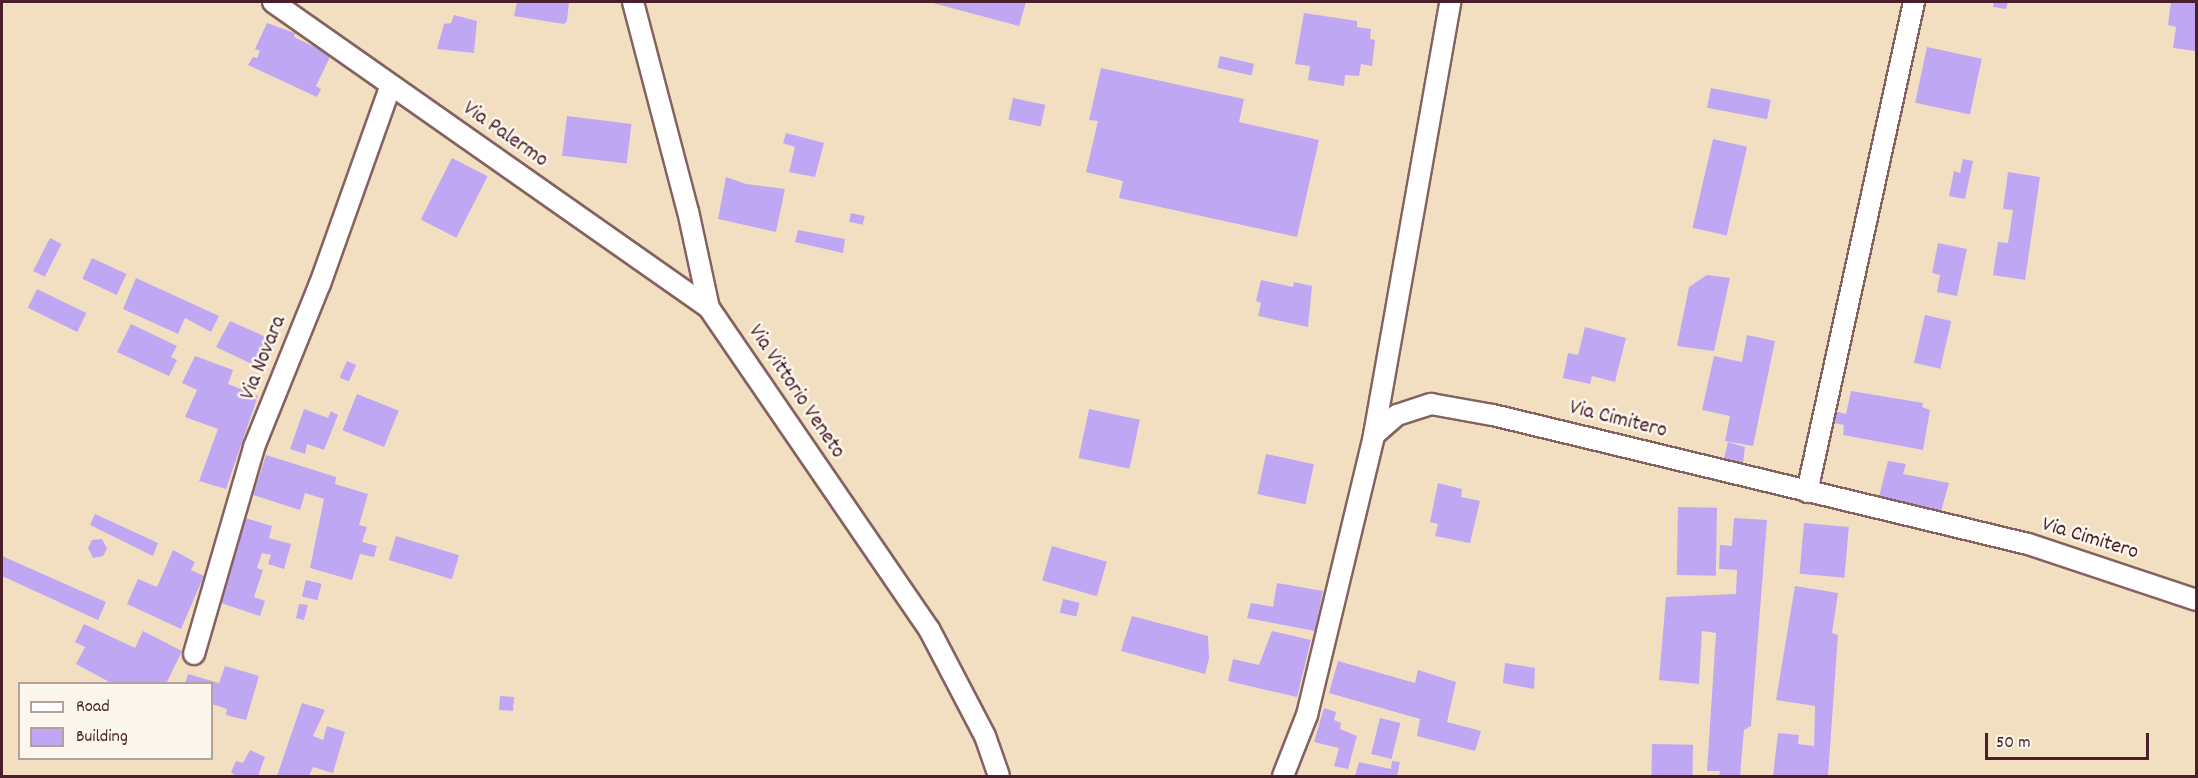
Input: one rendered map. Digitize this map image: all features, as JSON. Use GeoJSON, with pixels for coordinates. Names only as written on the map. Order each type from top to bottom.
{"type":"FeatureCollection","features":[{"type":"Feature","properties":{"kind":"street","name":"Via Palermo"},"geometry":{"type":"LineString","coordinates":[[273,2],[709,308]]}},
{"type":"Feature","properties":{"kind":"street","name":"Via Vittorio Veneto"},"geometry":{"type":"LineString","coordinates":[[633,2],[688,211],[709,308],[929,629],[985,736],[999,777]]}},
{"type":"Feature","properties":{"kind":"street"},"geometry":{"type":"LineString","coordinates":[[1283,777],[1307,715],[1374,435],[1450,2]]}},
{"type":"Feature","properties":{"kind":"street"},"geometry":{"type":"LineString","coordinates":[[1807,492],[1914,2]]}},
{"type":"Feature","properties":{"kind":"street","name":"Via Novara"},"geometry":{"type":"LineString","coordinates":[[194,654],[254,447],[320,284],[392,85]]}},
{"type":"Feature","properties":{"kind":"street","name":"Via Cimitero"},"geometry":{"type":"LineString","coordinates":[[1374,435],[1397,415],[1431,404],[1493,415],[2028,544],[2196,600]]}},
{"type":"Feature","properties":{"kind":"building"},"geometry":{"type":"Polygon","coordinates":[[[517,2],[569,2],[567,21],[564,24],[514,16],[517,2]]]}},
{"type":"Feature","properties":{"kind":"building"},"geometry":{"type":"Polygon","coordinates":[[[929,2],[1026,2],[1019,26],[929,2]]]}},
{"type":"Feature","properties":{"kind":"building"},"geometry":{"type":"Polygon","coordinates":[[[1994,2],[2008,2],[2006,9],[1993,7],[1994,2]]]}},
{"type":"Feature","properties":{"kind":"building"},"geometry":{"type":"Polygon","coordinates":[[[2171,2],[2196,2],[2196,51],[2173,48],[2176,27],[2168,25],[2171,2]]]}},
{"type":"Feature","properties":{"kind":"building"},"geometry":{"type":"Polygon","coordinates":[[[1304,13],[1357,21],[1357,27],[1371,29],[1370,39],[1375,40],[1372,66],[1361,64],[1359,76],[1345,75],[1344,86],[1308,80],[1310,66],[1295,64],[1304,13]]]}},
{"type":"Feature","properties":{"kind":"building"},"geometry":{"type":"Polygon","coordinates":[[[454,15],[477,21],[474,53],[437,49],[444,24],[451,23],[454,15]]]}},
{"type":"Feature","properties":{"kind":"building"},"geometry":{"type":"Polygon","coordinates":[[[267,23],[295,33],[294,37],[331,55],[316,86],[321,89],[317,97],[248,65],[253,57],[257,58],[260,51],[255,49],[267,23]]]}},
{"type":"Feature","properties":{"kind":"building"},"geometry":{"type":"Polygon","coordinates":[[[1927,47],[1982,59],[1970,114],[1915,103],[1927,47]]]}},
{"type":"Feature","properties":{"kind":"building"},"geometry":{"type":"Polygon","coordinates":[[[1220,56],[1254,64],[1251,76],[1217,68],[1220,56]]]}},
{"type":"Feature","properties":{"kind":"building"},"geometry":{"type":"Polygon","coordinates":[[[1101,68],[1244,99],[1239,122],[1319,140],[1297,237],[1119,198],[1123,181],[1086,172],[1098,121],[1089,120],[1101,68]]]}},
{"type":"Feature","properties":{"kind":"building"},"geometry":{"type":"Polygon","coordinates":[[[1711,88],[1771,100],[1767,119],[1707,108],[1711,88]]]}},
{"type":"Feature","properties":{"kind":"building"},"geometry":{"type":"Polygon","coordinates":[[[1013,98],[1045,105],[1041,126],[1008,120],[1013,98]]]}},
{"type":"Feature","properties":{"kind":"building"},"geometry":{"type":"Polygon","coordinates":[[[567,116],[632,124],[627,164],[562,156],[567,116]]]}},
{"type":"Feature","properties":{"kind":"building"},"geometry":{"type":"Polygon","coordinates":[[[786,133],[824,143],[815,177],[789,172],[795,147],[783,143],[786,133]]]}},
{"type":"Feature","properties":{"kind":"building"},"geometry":{"type":"Polygon","coordinates":[[[1713,139],[1747,147],[1727,236],[1693,228],[1713,139]]]}},
{"type":"Feature","properties":{"kind":"building"},"geometry":{"type":"Polygon","coordinates":[[[452,158],[488,176],[456,238],[421,219],[452,158]]]}},
{"type":"Feature","properties":{"kind":"building"},"geometry":{"type":"Polygon","coordinates":[[[1963,159],[1973,161],[1965,199],[1949,196],[1954,171],[1960,173],[1963,159]]]}},
{"type":"Feature","properties":{"kind":"building"},"geometry":{"type":"Polygon","coordinates":[[[2008,172],[2040,177],[2025,280],[1993,275],[1998,242],[2008,243],[2013,210],[2003,209],[2008,172]]]}},
{"type":"Feature","properties":{"kind":"building"},"geometry":{"type":"Polygon","coordinates":[[[726,177],[746,184],[785,189],[776,232],[718,219],[726,177]]]}},
{"type":"Feature","properties":{"kind":"building"},"geometry":{"type":"Polygon","coordinates":[[[851,213],[865,216],[863,225],[849,222],[851,213]]]}},
{"type":"Feature","properties":{"kind":"building"},"geometry":{"type":"Polygon","coordinates":[[[798,230],[845,239],[843,253],[795,242],[798,230]]]}},
{"type":"Feature","properties":{"kind":"building"},"geometry":{"type":"Polygon","coordinates":[[[50,238],[62,244],[45,277],[33,271],[50,238]]]}},
{"type":"Feature","properties":{"kind":"building"},"geometry":{"type":"Polygon","coordinates":[[[1938,243],[1967,249],[1957,296],[1937,292],[1940,275],[1932,273],[1938,243]]]}},
{"type":"Feature","properties":{"kind":"building"},"geometry":{"type":"Polygon","coordinates":[[[92,258],[126,274],[117,295],[82,279],[92,258]]]}},
{"type":"Feature","properties":{"kind":"building"},"geometry":{"type":"Polygon","coordinates":[[[1707,275],[1730,278],[1714,351],[1677,346],[1689,287],[1707,275]]]}},
{"type":"Feature","properties":{"kind":"building"},"geometry":{"type":"Polygon","coordinates":[[[136,278],[219,316],[211,332],[185,318],[178,334],[123,309],[136,278]]]}},
{"type":"Feature","properties":{"kind":"building"},"geometry":{"type":"Polygon","coordinates":[[[1261,280],[1293,287],[1294,282],[1312,286],[1308,327],[1258,316],[1261,303],[1256,301],[1261,280]]]}},
{"type":"Feature","properties":{"kind":"building"},"geometry":{"type":"Polygon","coordinates":[[[37,289],[86,313],[77,332],[28,308],[37,289]]]}},
{"type":"Feature","properties":{"kind":"building"},"geometry":{"type":"Polygon","coordinates":[[[1925,315],[1951,321],[1940,369],[1914,363],[1925,315]]]}},
{"type":"Feature","properties":{"kind":"building"},"geometry":{"type":"Polygon","coordinates":[[[230,321],[275,341],[267,365],[261,363],[260,368],[216,347],[230,321]]]}},
{"type":"Feature","properties":{"kind":"building"},"geometry":{"type":"Polygon","coordinates":[[[131,324],[177,346],[171,357],[177,360],[169,376],[117,352],[131,324]]]}},
{"type":"Feature","properties":{"kind":"building"},"geometry":{"type":"Polygon","coordinates":[[[1585,327],[1626,338],[1615,382],[1592,376],[1590,384],[1563,378],[1568,353],[1578,355],[1585,327]]]}},
{"type":"Feature","properties":{"kind":"building"},"geometry":{"type":"Polygon","coordinates":[[[1747,335],[1775,341],[1753,446],[1725,441],[1730,416],[1702,410],[1714,356],[1742,362],[1747,335]]]}},
{"type":"Feature","properties":{"kind":"building"},"geometry":{"type":"Polygon","coordinates":[[[195,356],[233,370],[228,384],[258,396],[226,489],[199,481],[218,429],[185,417],[197,390],[182,383],[195,356]]]}},
{"type":"Feature","properties":{"kind":"building"},"geometry":{"type":"Polygon","coordinates":[[[347,361],[356,365],[349,382],[340,377],[347,361]]]}},
{"type":"Feature","properties":{"kind":"building"},"geometry":{"type":"Polygon","coordinates":[[[1851,391],[1923,403],[1922,407],[1930,410],[1923,450],[1843,435],[1844,425],[1829,422],[1831,410],[1846,414],[1851,391]]]}},
{"type":"Feature","properties":{"kind":"building"},"geometry":{"type":"Polygon","coordinates":[[[357,394],[399,411],[384,447],[342,430],[357,394]]]}},
{"type":"Feature","properties":{"kind":"building"},"geometry":{"type":"Polygon","coordinates":[[[304,409],[328,418],[331,411],[338,415],[324,450],[307,444],[305,454],[290,449],[304,409]]]}},
{"type":"Feature","properties":{"kind":"building"},"geometry":{"type":"Polygon","coordinates":[[[1089,409],[1140,420],[1129,469],[1079,458],[1089,409]]]}},
{"type":"Feature","properties":{"kind":"building"},"geometry":{"type":"Polygon","coordinates":[[[1728,442],[1745,447],[1743,464],[1724,459],[1728,442]]]}},
{"type":"Feature","properties":{"kind":"building"},"geometry":{"type":"Polygon","coordinates":[[[1266,454],[1314,464],[1305,504],[1257,494],[1266,454]]]}},
{"type":"Feature","properties":{"kind":"building"},"geometry":{"type":"Polygon","coordinates":[[[266,455],[336,477],[335,484],[368,494],[359,525],[367,527],[362,542],[377,546],[374,557],[360,554],[352,580],[310,568],[324,499],[305,493],[300,510],[253,495],[266,455]]]}},
{"type":"Feature","properties":{"kind":"building"},"geometry":{"type":"Polygon","coordinates":[[[1888,461],[1906,464],[1903,474],[1949,483],[1941,511],[1879,497],[1888,461]]]}},
{"type":"Feature","properties":{"kind":"building"},"geometry":{"type":"Polygon","coordinates":[[[1438,483],[1462,489],[1461,497],[1480,501],[1470,543],[1435,536],[1438,524],[1430,522],[1438,483]]]}},
{"type":"Feature","properties":{"kind":"building"},"geometry":{"type":"Polygon","coordinates":[[[1678,507],[1717,508],[1716,576],[1677,575],[1678,507]]]}},
{"type":"Feature","properties":{"kind":"building"},"geometry":{"type":"Polygon","coordinates":[[[95,514],[158,543],[153,556],[90,525],[95,514]]]}},
{"type":"Feature","properties":{"kind":"building"},"geometry":{"type":"Polygon","coordinates":[[[242,517],[272,526],[269,538],[291,544],[284,569],[268,564],[271,555],[262,553],[257,568],[263,570],[254,597],[265,601],[260,616],[215,601],[242,517]]]}},
{"type":"Feature","properties":{"kind":"building"},"geometry":{"type":"Polygon","coordinates":[[[1734,518],[1767,520],[1751,726],[1744,730],[1740,776],[1719,776],[1720,771],[1707,771],[1716,633],[1702,631],[1699,684],[1659,680],[1666,597],[1736,594],[1737,570],[1719,569],[1720,545],[1732,546],[1734,518]]]}},
{"type":"Feature","properties":{"kind":"building"},"geometry":{"type":"Polygon","coordinates":[[[1804,523],[1849,527],[1844,578],[1800,574],[1804,523]]]}},
{"type":"Feature","properties":{"kind":"building"},"geometry":{"type":"Polygon","coordinates":[[[396,536],[459,555],[452,579],[389,560],[396,536]]]}},
{"type":"Feature","properties":{"kind":"building"},"geometry":{"type":"Polygon","coordinates":[[[102,539],[107,549],[103,556],[93,558],[88,548],[92,540],[102,539]]]}},
{"type":"Feature","properties":{"kind":"building"},"geometry":{"type":"Polygon","coordinates":[[[1052,546],[1107,562],[1097,596],[1042,581],[1052,546]]]}},
{"type":"Feature","properties":{"kind":"building"},"geometry":{"type":"Polygon","coordinates":[[[173,550],[195,562],[191,570],[204,576],[181,629],[127,604],[138,579],[157,587],[173,550]]]}},
{"type":"Feature","properties":{"kind":"building"},"geometry":{"type":"Polygon","coordinates":[[[2,556],[106,602],[98,620],[2,576],[2,556]]]}},
{"type":"Feature","properties":{"kind":"building"},"geometry":{"type":"Polygon","coordinates":[[[306,580],[322,584],[317,600],[302,596],[306,580]]]}},
{"type":"Feature","properties":{"kind":"building"},"geometry":{"type":"Polygon","coordinates":[[[1277,583],[1323,591],[1315,631],[1247,618],[1251,603],[1273,607],[1277,583]]]}},
{"type":"Feature","properties":{"kind":"building"},"geometry":{"type":"Polygon","coordinates":[[[1795,586],[1838,593],[1832,633],[1838,635],[1828,776],[1773,776],[1778,733],[1799,735],[1798,744],[1814,746],[1815,706],[1776,700],[1795,586]]]}},
{"type":"Feature","properties":{"kind":"building"},"geometry":{"type":"Polygon","coordinates":[[[1063,599],[1080,603],[1076,616],[1060,613],[1063,599]]]}},
{"type":"Feature","properties":{"kind":"building"},"geometry":{"type":"Polygon","coordinates":[[[299,604],[308,605],[304,620],[296,618],[299,604]]]}},
{"type":"Feature","properties":{"kind":"building"},"geometry":{"type":"Polygon","coordinates":[[[1132,616],[1208,636],[1209,658],[1205,674],[1121,651],[1132,616]]]}},
{"type":"Feature","properties":{"kind":"building"},"geometry":{"type":"Polygon","coordinates":[[[84,624],[135,648],[143,631],[182,651],[167,682],[109,682],[76,664],[85,647],[75,642],[84,624]]]}},
{"type":"Feature","properties":{"kind":"building"},"geometry":{"type":"Polygon","coordinates":[[[1272,631],[1311,640],[1297,697],[1228,681],[1233,659],[1259,665],[1272,631]]]}},
{"type":"Feature","properties":{"kind":"building"},"geometry":{"type":"Polygon","coordinates":[[[1338,661],[1415,683],[1418,670],[1456,682],[1447,722],[1481,731],[1475,751],[1417,736],[1420,719],[1329,693],[1338,661]]]}},
{"type":"Feature","properties":{"kind":"building"},"geometry":{"type":"Polygon","coordinates":[[[1505,663],[1535,668],[1534,689],[1503,683],[1505,663]]]}},
{"type":"Feature","properties":{"kind":"building"},"geometry":{"type":"Polygon","coordinates":[[[225,666],[259,676],[246,720],[226,715],[227,709],[213,704],[213,682],[186,682],[188,674],[219,683],[225,666]]]}},
{"type":"Feature","properties":{"kind":"building"},"geometry":{"type":"Polygon","coordinates":[[[500,696],[514,697],[513,711],[499,710],[500,696]]]}},
{"type":"Feature","properties":{"kind":"building"},"geometry":{"type":"Polygon","coordinates":[[[302,703],[325,710],[313,736],[323,740],[327,726],[345,732],[333,773],[313,767],[309,776],[277,776],[302,703]]]}},
{"type":"Feature","properties":{"kind":"building"},"geometry":{"type":"Polygon","coordinates":[[[1324,708],[1336,712],[1334,720],[1341,723],[1340,729],[1357,736],[1348,769],[1334,766],[1339,748],[1314,742],[1324,708]]]}},
{"type":"Feature","properties":{"kind":"building"},"geometry":{"type":"Polygon","coordinates":[[[1380,718],[1400,723],[1391,759],[1371,754],[1380,718]]]}},
{"type":"Feature","properties":{"kind":"building"},"geometry":{"type":"Polygon","coordinates":[[[1652,744],[1693,745],[1692,776],[1651,776],[1652,744]]]}},
{"type":"Feature","properties":{"kind":"building"},"geometry":{"type":"Polygon","coordinates":[[[250,750],[265,757],[258,776],[235,776],[231,772],[236,761],[243,763],[250,750]]]}},
{"type":"Feature","properties":{"kind":"building"},"geometry":{"type":"Polygon","coordinates":[[[1392,761],[1400,762],[1397,776],[1355,776],[1359,762],[1391,769],[1392,761]]]}}]}
